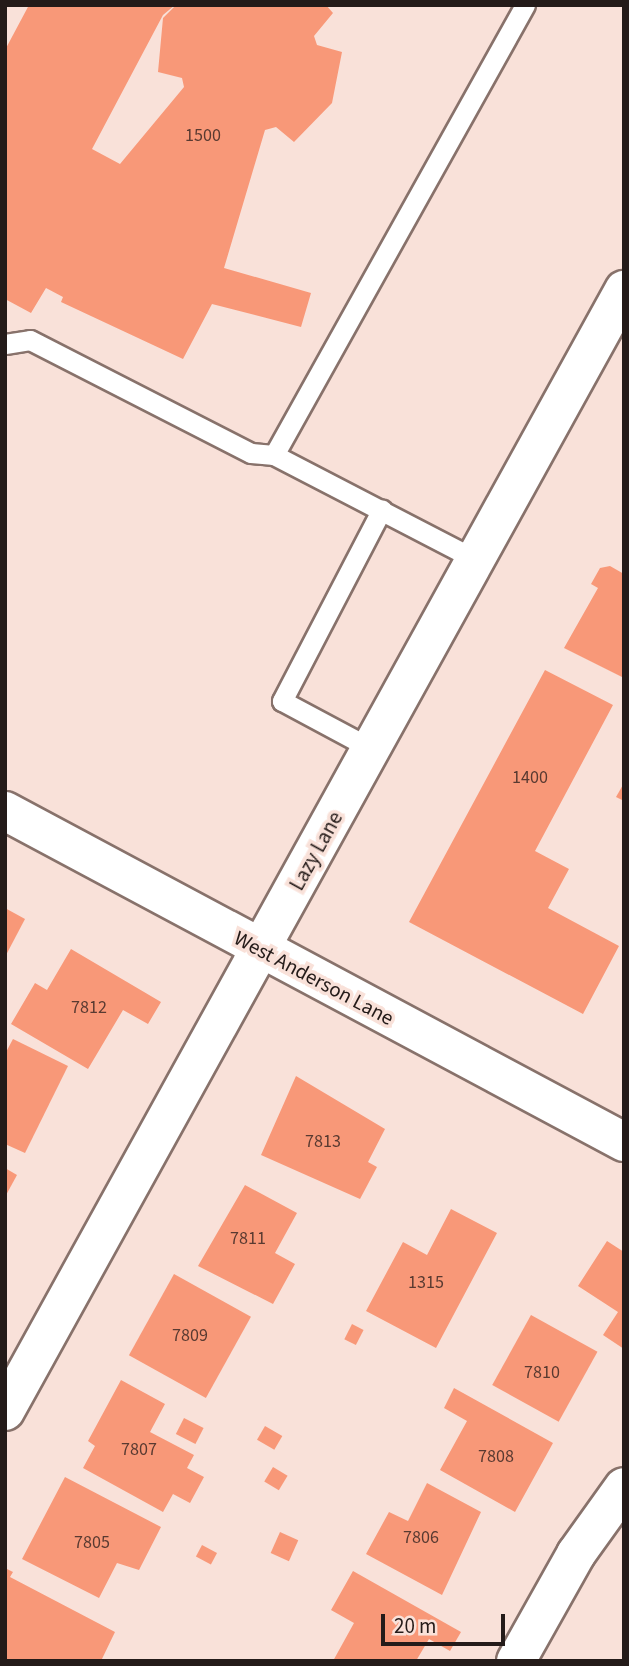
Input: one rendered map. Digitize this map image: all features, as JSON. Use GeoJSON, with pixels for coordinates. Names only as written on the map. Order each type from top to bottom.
{"type":"FeatureCollection","features":[{"type":"Feature","properties":{"kind":"street","name":"Lazy Lane"},"geometry":{"type":"LineString","coordinates":[[5,1411],[262,951],[624,290]]}},
{"type":"Feature","properties":{"kind":"street","name":"West Anderson Lane"},"geometry":{"type":"LineString","coordinates":[[5,811],[262,951],[624,1142]]}},
{"type":"Feature","properties":{"kind":"street"},"geometry":{"type":"LineString","coordinates":[[516,1661],[576,1554],[624,1487]]}},
{"type":"Feature","properties":{"kind":"lane"},"geometry":{"type":"LineString","coordinates":[[274,455],[526,5]]}},
{"type":"Feature","properties":{"kind":"lane"},"geometry":{"type":"LineString","coordinates":[[5,344],[30,340],[251,453],[274,455],[475,559]]}},
{"type":"Feature","properties":{"kind":"lane"},"geometry":{"type":"LineString","coordinates":[[372,749],[282,701],[382,509]]}},
{"type":"Feature","properties":{"kind":"building"},"geometry":{"type":"Polygon","coordinates":[[[29,5],[175,5],[163,15],[92,149],[120,164],[184,87],[182,78],[158,72],[163,18],[176,5],[326,5],[333,13],[314,36],[317,45],[342,52],[332,103],[294,142],[276,127],[265,130],[224,268],[311,293],[301,327],[212,304],[183,359],[61,302],[63,297],[46,288],[31,313],[5,299],[5,50],[29,5]]]}},
{"type":"Feature","properties":{"kind":"building"},"geometry":{"type":"Polygon","coordinates":[[[610,566],[624,574],[624,678],[564,648],[598,588],[591,584],[600,568],[610,566]]]}},
{"type":"Feature","properties":{"kind":"building"},"geometry":{"type":"Polygon","coordinates":[[[545,670],[613,705],[535,851],[569,869],[548,908],[619,946],[583,1014],[409,922],[545,670]]]}},
{"type":"Feature","properties":{"kind":"building"},"geometry":{"type":"Polygon","coordinates":[[[624,783],[624,801],[616,797],[624,783]]]}},
{"type":"Feature","properties":{"kind":"building"},"geometry":{"type":"Polygon","coordinates":[[[5,908],[25,919],[5,957],[5,908]]]}},
{"type":"Feature","properties":{"kind":"building"},"geometry":{"type":"Polygon","coordinates":[[[71,949],[161,1002],[148,1024],[123,1010],[88,1069],[11,1024],[35,983],[47,990],[71,949]]]}},
{"type":"Feature","properties":{"kind":"building"},"geometry":{"type":"Polygon","coordinates":[[[13,1039],[68,1066],[25,1153],[5,1144],[5,1054],[13,1039]]]}},
{"type":"Feature","properties":{"kind":"building"},"geometry":{"type":"Polygon","coordinates":[[[296,1076],[385,1129],[368,1162],[377,1167],[360,1199],[261,1155],[296,1076]]]}},
{"type":"Feature","properties":{"kind":"building"},"geometry":{"type":"Polygon","coordinates":[[[5,1168],[17,1175],[5,1197],[5,1168]]]}},
{"type":"Feature","properties":{"kind":"building"},"geometry":{"type":"Polygon","coordinates":[[[245,1185],[297,1213],[275,1253],[295,1264],[273,1304],[198,1266],[245,1185]]]}},
{"type":"Feature","properties":{"kind":"building"},"geometry":{"type":"Polygon","coordinates":[[[451,1209],[497,1233],[436,1348],[366,1311],[403,1242],[427,1255],[451,1209]]]}},
{"type":"Feature","properties":{"kind":"building"},"geometry":{"type":"Polygon","coordinates":[[[607,1241],[624,1252],[624,1349],[603,1335],[618,1312],[578,1286],[607,1241]]]}},
{"type":"Feature","properties":{"kind":"building"},"geometry":{"type":"Polygon","coordinates":[[[174,1274],[251,1317],[206,1398],[129,1355],[174,1274]]]}},
{"type":"Feature","properties":{"kind":"building"},"geometry":{"type":"Polygon","coordinates":[[[531,1315],[597,1352],[559,1422],[492,1385],[531,1315]]]}},
{"type":"Feature","properties":{"kind":"building"},"geometry":{"type":"Polygon","coordinates":[[[352,1324],[364,1330],[356,1345],[344,1339],[352,1324]]]}},
{"type":"Feature","properties":{"kind":"building"},"geometry":{"type":"Polygon","coordinates":[[[121,1380],[165,1404],[150,1432],[194,1455],[187,1468],[204,1477],[190,1503],[173,1494],[163,1512],[83,1468],[95,1446],[88,1441],[121,1380]]]}},
{"type":"Feature","properties":{"kind":"building"},"geometry":{"type":"Polygon","coordinates":[[[454,1388],[553,1443],[515,1512],[440,1470],[467,1421],[444,1408],[454,1388]]]}},
{"type":"Feature","properties":{"kind":"building"},"geometry":{"type":"Polygon","coordinates":[[[184,1418],[204,1428],[195,1444],[176,1434],[184,1418]]]}},
{"type":"Feature","properties":{"kind":"building"},"geometry":{"type":"Polygon","coordinates":[[[265,1426],[282,1436],[274,1450],[257,1440],[265,1426]]]}},
{"type":"Feature","properties":{"kind":"building"},"geometry":{"type":"Polygon","coordinates":[[[273,1467],[288,1476],[279,1490],[264,1482],[273,1467]]]}},
{"type":"Feature","properties":{"kind":"building"},"geometry":{"type":"Polygon","coordinates":[[[65,1477],[161,1527],[139,1570],[117,1563],[99,1598],[22,1559],[65,1477]]]}},
{"type":"Feature","properties":{"kind":"building"},"geometry":{"type":"Polygon","coordinates":[[[427,1483],[481,1512],[442,1595],[366,1554],[389,1512],[408,1521],[427,1483]]]}},
{"type":"Feature","properties":{"kind":"building"},"geometry":{"type":"Polygon","coordinates":[[[280,1532],[298,1540],[289,1561],[271,1553],[280,1532]]]}},
{"type":"Feature","properties":{"kind":"building"},"geometry":{"type":"Polygon","coordinates":[[[202,1545],[217,1553],[211,1564],[196,1556],[202,1545]]]}},
{"type":"Feature","properties":{"kind":"building"},"geometry":{"type":"Polygon","coordinates":[[[5,1568],[13,1572],[10,1577],[115,1632],[101,1661],[5,1661],[5,1568]]]}},
{"type":"Feature","properties":{"kind":"building"},"geometry":{"type":"Polygon","coordinates":[[[353,1571],[461,1632],[450,1651],[429,1639],[416,1661],[333,1661],[354,1623],[331,1610],[353,1571]]]}}]}
